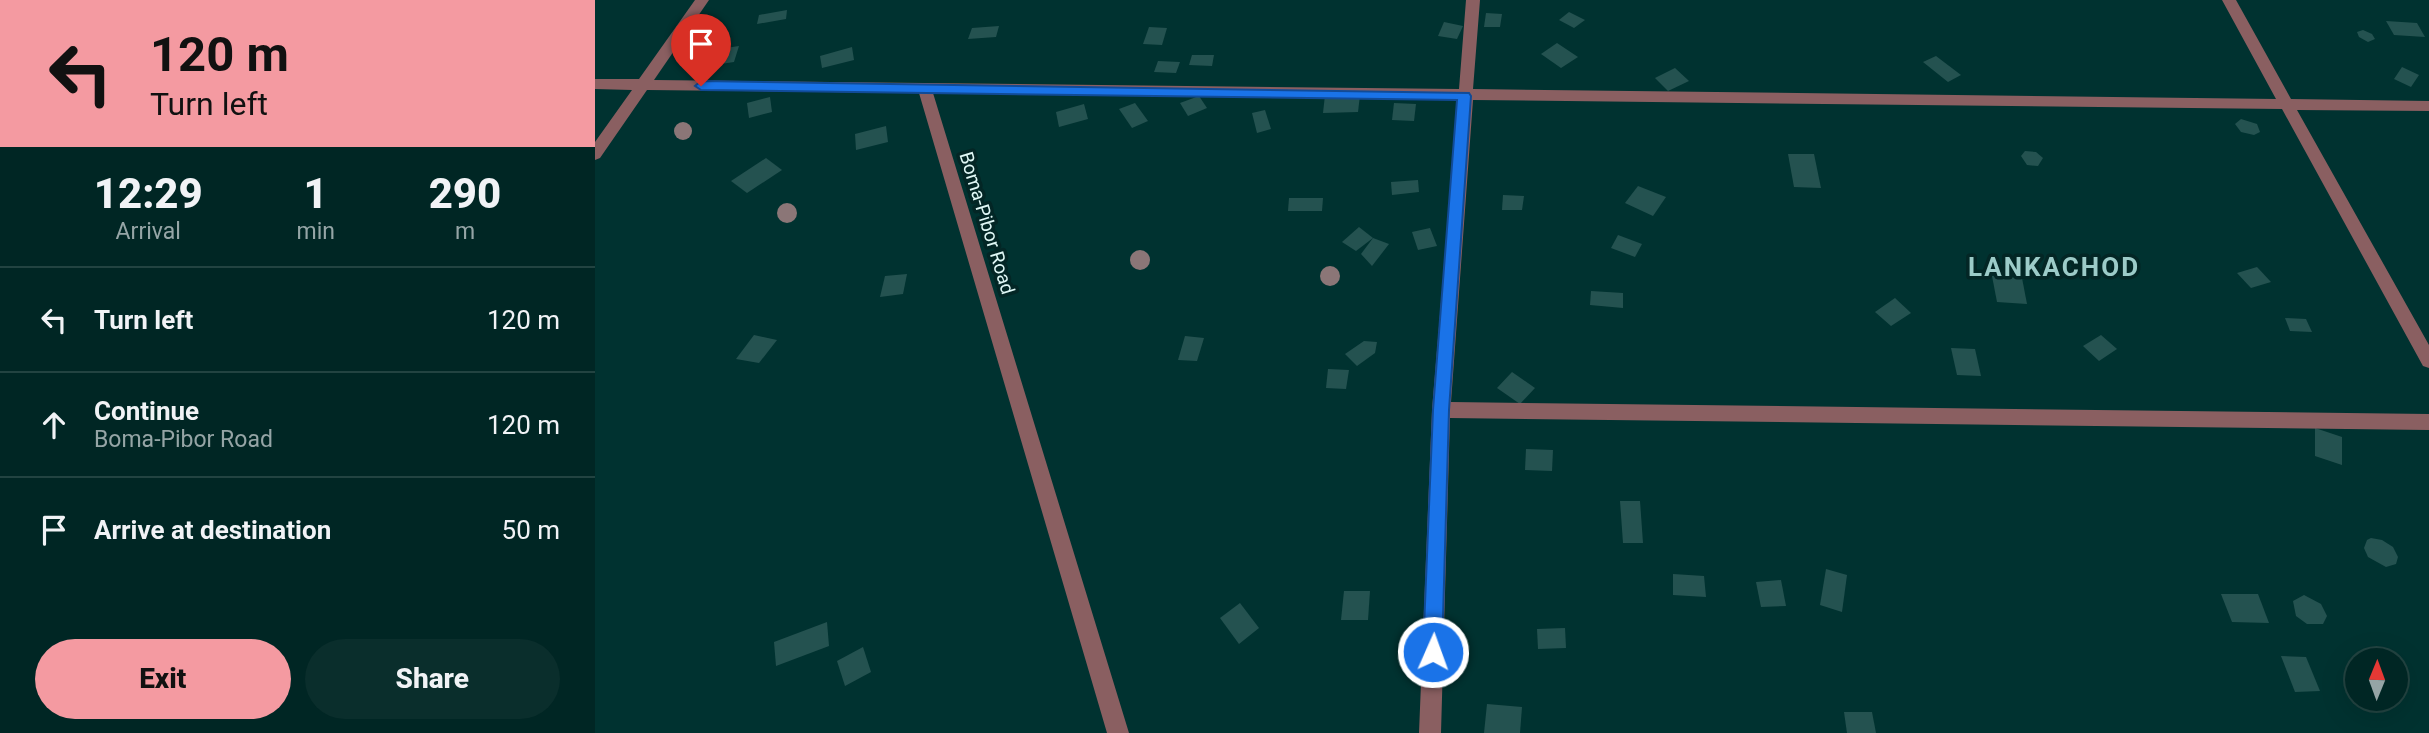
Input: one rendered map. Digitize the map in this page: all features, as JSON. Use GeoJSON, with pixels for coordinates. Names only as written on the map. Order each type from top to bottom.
{"type":"FeatureCollection","features":[{"type":"Feature","properties":{"kind":"street"},"geometry":{"type":"LineString","coordinates":[[595,154],[702,0]]}},
{"type":"Feature","properties":{"kind":"street"},"geometry":{"type":"LineString","coordinates":[[1430,733],[1441,410],[1473,0]]}},
{"type":"Feature","properties":{"kind":"street"},"geometry":{"type":"LineString","coordinates":[[2229,0],[2429,361]]}},
{"type":"Feature","properties":{"kind":"street"},"geometry":{"type":"LineString","coordinates":[[595,84],[2429,106]]}},
{"type":"Feature","properties":{"kind":"street","name":"Boma-Pibor Road"},"geometry":{"type":"LineString","coordinates":[[925,90],[1118,733]]}},
{"type":"Feature","properties":{"kind":"street"},"geometry":{"type":"LineString","coordinates":[[1441,410],[2429,422]]}},
{"type":"Feature","properties":{"kind":"building"},"geometry":{"type":"Polygon","coordinates":[[[787,10],[786,19],[757,24],[759,15],[787,10]]]}},
{"type":"Feature","properties":{"kind":"building"},"geometry":{"type":"Polygon","coordinates":[[[1569,12],[1585,20],[1574,28],[1559,20],[1569,12]]]}},
{"type":"Feature","properties":{"kind":"building"},"geometry":{"type":"Polygon","coordinates":[[[1486,13],[1502,14],[1500,27],[1484,27],[1486,13]]]}},
{"type":"Feature","properties":{"kind":"building"},"geometry":{"type":"Polygon","coordinates":[[[2386,21],[2417,23],[2425,37],[2394,35],[2386,21]]]}},
{"type":"Feature","properties":{"kind":"building"},"geometry":{"type":"Polygon","coordinates":[[[1444,22],[1463,26],[1457,39],[1438,36],[1444,22]]]}},
{"type":"Feature","properties":{"kind":"building"},"geometry":{"type":"Polygon","coordinates":[[[999,26],[996,37],[968,39],[972,28],[999,26]]]}},
{"type":"Feature","properties":{"kind":"building"},"geometry":{"type":"Polygon","coordinates":[[[1149,27],[1167,28],[1162,45],[1143,44],[1149,27]]]}},
{"type":"Feature","properties":{"kind":"building"},"geometry":{"type":"Polygon","coordinates":[[[2363,30],[2372,34],[2375,39],[2368,42],[2359,37],[2357,32],[2363,30]]]}},
{"type":"Feature","properties":{"kind":"building"},"geometry":{"type":"Polygon","coordinates":[[[1557,43],[1578,57],[1561,68],[1541,54],[1557,43]]]}},
{"type":"Feature","properties":{"kind":"building"},"geometry":{"type":"Polygon","coordinates":[[[739,46],[734,62],[714,65],[719,49],[739,46]]]}},
{"type":"Feature","properties":{"kind":"building"},"geometry":{"type":"Polygon","coordinates":[[[852,47],[854,60],[822,68],[820,56],[852,47]]]}},
{"type":"Feature","properties":{"kind":"building"},"geometry":{"type":"Polygon","coordinates":[[[1192,55],[1214,55],[1212,66],[1189,65],[1192,55]]]}},
{"type":"Feature","properties":{"kind":"building"},"geometry":{"type":"Polygon","coordinates":[[[1936,56],[1961,75],[1948,82],[1923,62],[1936,56]]]}},
{"type":"Feature","properties":{"kind":"building"},"geometry":{"type":"Polygon","coordinates":[[[1158,61],[1180,62],[1176,73],[1154,72],[1158,61]]]}},
{"type":"Feature","properties":{"kind":"building"},"geometry":{"type":"Polygon","coordinates":[[[2402,67],[2419,75],[2411,87],[2394,79],[2402,67]]]}},
{"type":"Feature","properties":{"kind":"building"},"geometry":{"type":"Polygon","coordinates":[[[1675,68],[1689,81],[1668,91],[1655,78],[1675,68]]]}},
{"type":"Feature","properties":{"kind":"building"},"geometry":{"type":"Polygon","coordinates":[[[1325,95],[1360,95],[1358,112],[1323,113],[1325,95]]]}},
{"type":"Feature","properties":{"kind":"building"},"geometry":{"type":"Polygon","coordinates":[[[1199,96],[1207,108],[1188,116],[1180,103],[1199,96]]]}},
{"type":"Feature","properties":{"kind":"building"},"geometry":{"type":"Polygon","coordinates":[[[770,97],[772,112],[749,118],[747,103],[770,97]]]}},
{"type":"Feature","properties":{"kind":"building"},"geometry":{"type":"Polygon","coordinates":[[[1135,103],[1148,121],[1132,128],[1119,109],[1135,103]]]}},
{"type":"Feature","properties":{"kind":"building"},"geometry":{"type":"Polygon","coordinates":[[[1394,103],[1416,104],[1414,121],[1392,120],[1394,103]]]}},
{"type":"Feature","properties":{"kind":"building"},"geometry":{"type":"Polygon","coordinates":[[[1084,104],[1088,119],[1059,127],[1056,112],[1084,104]]]}},
{"type":"Feature","properties":{"kind":"building"},"geometry":{"type":"Polygon","coordinates":[[[1265,110],[1271,129],[1257,133],[1252,113],[1265,110]]]}},
{"type":"Feature","properties":{"kind":"building"},"geometry":{"type":"Polygon","coordinates":[[[2241,119],[2257,124],[2260,132],[2254,135],[2241,132],[2235,124],[2241,119]]]}},
{"type":"Feature","properties":{"kind":"building"},"geometry":{"type":"Polygon","coordinates":[[[886,126],[888,142],[856,150],[855,134],[886,126]]]}},
{"type":"Feature","properties":{"kind":"building"},"geometry":{"type":"Polygon","coordinates":[[[2025,151],[2036,152],[2043,158],[2038,166],[2027,165],[2021,156],[2025,151]]]}},
{"type":"Feature","properties":{"kind":"building"},"geometry":{"type":"Polygon","coordinates":[[[1788,154],[1814,154],[1821,188],[1794,187],[1788,154]]]}},
{"type":"Feature","properties":{"kind":"building"},"geometry":{"type":"Polygon","coordinates":[[[766,158],[782,170],[747,193],[731,181],[766,158]]]}},
{"type":"Feature","properties":{"kind":"building"},"geometry":{"type":"Polygon","coordinates":[[[1418,180],[1419,192],[1392,195],[1391,182],[1418,180]]]}},
{"type":"Feature","properties":{"kind":"building"},"geometry":{"type":"Polygon","coordinates":[[[1638,186],[1666,197],[1653,216],[1625,203],[1638,186]]]}},
{"type":"Feature","properties":{"kind":"building"},"geometry":{"type":"Polygon","coordinates":[[[1503,195],[1524,196],[1522,210],[1502,210],[1503,195]]]}},
{"type":"Feature","properties":{"kind":"building"},"geometry":{"type":"Polygon","coordinates":[[[1289,198],[1323,198],[1322,211],[1288,211],[1289,198]]]}},
{"type":"Feature","properties":{"kind":"building"},"geometry":{"type":"Polygon","coordinates":[[[1359,227],[1373,238],[1356,251],[1342,242],[1359,227]]]}},
{"type":"Feature","properties":{"kind":"building"},"geometry":{"type":"Polygon","coordinates":[[[1430,228],[1437,246],[1418,250],[1412,232],[1430,228]]]}},
{"type":"Feature","properties":{"kind":"building"},"geometry":{"type":"Polygon","coordinates":[[[1618,235],[1642,244],[1635,257],[1611,248],[1618,235]]]}},
{"type":"Feature","properties":{"kind":"building"},"geometry":{"type":"Polygon","coordinates":[[[1373,238],[1389,244],[1372,266],[1361,254],[1373,238]]]}},
{"type":"Feature","properties":{"kind":"building"},"geometry":{"type":"Polygon","coordinates":[[[2257,267],[2271,282],[2251,288],[2237,273],[2257,267]]]}},
{"type":"Feature","properties":{"kind":"building"},"geometry":{"type":"Polygon","coordinates":[[[907,274],[903,294],[880,297],[885,276],[907,274]]]}},
{"type":"Feature","properties":{"kind":"building"},"geometry":{"type":"Polygon","coordinates":[[[1992,276],[2022,278],[2027,304],[1997,302],[1992,276]]]}},
{"type":"Feature","properties":{"kind":"building"},"geometry":{"type":"Polygon","coordinates":[[[1591,291],[1623,293],[1623,308],[1590,305],[1591,291]]]}},
{"type":"Feature","properties":{"kind":"building"},"geometry":{"type":"Polygon","coordinates":[[[1895,298],[1911,313],[1891,326],[1875,312],[1895,298]]]}},
{"type":"Feature","properties":{"kind":"building"},"geometry":{"type":"Polygon","coordinates":[[[2285,318],[2306,319],[2312,332],[2290,331],[2285,318]]]}},
{"type":"Feature","properties":{"kind":"building"},"geometry":{"type":"Polygon","coordinates":[[[754,335],[777,340],[759,363],[736,359],[754,335]]]}},
{"type":"Feature","properties":{"kind":"building"},"geometry":{"type":"Polygon","coordinates":[[[2101,335],[2117,349],[2099,361],[2083,346],[2101,335]]]}},
{"type":"Feature","properties":{"kind":"building"},"geometry":{"type":"Polygon","coordinates":[[[1185,336],[1204,338],[1197,361],[1178,360],[1185,336]]]}},
{"type":"Feature","properties":{"kind":"building"},"geometry":{"type":"Polygon","coordinates":[[[1364,341],[1377,342],[1375,353],[1357,366],[1345,354],[1364,341]]]}},
{"type":"Feature","properties":{"kind":"building"},"geometry":{"type":"Polygon","coordinates":[[[1951,348],[1975,349],[1981,376],[1957,375],[1951,348]]]}},
{"type":"Feature","properties":{"kind":"building"},"geometry":{"type":"Polygon","coordinates":[[[1328,369],[1349,370],[1346,389],[1326,388],[1328,369]]]}},
{"type":"Feature","properties":{"kind":"building"},"geometry":{"type":"Polygon","coordinates":[[[1512,372],[1535,388],[1520,404],[1497,388],[1512,372]]]}},
{"type":"Feature","properties":{"kind":"building"},"geometry":{"type":"Polygon","coordinates":[[[2315,428],[2342,437],[2342,465],[2315,456],[2315,428]]]}},
{"type":"Feature","properties":{"kind":"building"},"geometry":{"type":"Polygon","coordinates":[[[1526,449],[1553,450],[1552,471],[1525,470],[1526,449]]]}},
{"type":"Feature","properties":{"kind":"building"},"geometry":{"type":"Polygon","coordinates":[[[1620,501],[1640,501],[1643,543],[1623,543],[1620,501]]]}},
{"type":"Feature","properties":{"kind":"building"},"geometry":{"type":"Polygon","coordinates":[[[2367,540],[2382,540],[2393,547],[2398,557],[2396,564],[2386,567],[2368,557],[2364,548],[2367,540]]]}},
{"type":"Feature","properties":{"kind":"building"},"geometry":{"type":"Polygon","coordinates":[[[1826,569],[1847,575],[1842,612],[1820,605],[1826,569]]]}},
{"type":"Feature","properties":{"kind":"building"},"geometry":{"type":"Polygon","coordinates":[[[1673,574],[1704,576],[1706,597],[1673,595],[1673,574]]]}},
{"type":"Feature","properties":{"kind":"building"},"geometry":{"type":"Polygon","coordinates":[[[1781,580],[1786,606],[1761,607],[1756,582],[1781,580]]]}},
{"type":"Feature","properties":{"kind":"building"},"geometry":{"type":"Polygon","coordinates":[[[1344,591],[1370,591],[1368,620],[1341,620],[1344,591]]]}},
{"type":"Feature","properties":{"kind":"building"},"geometry":{"type":"Polygon","coordinates":[[[2221,594],[2258,594],[2269,623],[2232,622],[2221,594]]]}},
{"type":"Feature","properties":{"kind":"building"},"geometry":{"type":"Polygon","coordinates":[[[2304,595],[2321,604],[2327,616],[2323,624],[2307,624],[2296,616],[2293,601],[2304,595]]]}},
{"type":"Feature","properties":{"kind":"building"},"geometry":{"type":"Polygon","coordinates":[[[1240,603],[1259,628],[1239,644],[1220,618],[1240,603]]]}},
{"type":"Feature","properties":{"kind":"building"},"geometry":{"type":"Polygon","coordinates":[[[827,622],[829,646],[776,666],[774,642],[827,622]]]}},
{"type":"Feature","properties":{"kind":"building"},"geometry":{"type":"Polygon","coordinates":[[[1565,628],[1566,648],[1538,649],[1537,629],[1565,628]]]}},
{"type":"Feature","properties":{"kind":"building"},"geometry":{"type":"Polygon","coordinates":[[[863,647],[871,672],[845,686],[837,661],[863,647]]]}},
{"type":"Feature","properties":{"kind":"building"},"geometry":{"type":"Polygon","coordinates":[[[2281,656],[2306,657],[2320,691],[2295,692],[2281,656]]]}},
{"type":"Feature","properties":{"kind":"building"},"geometry":{"type":"Polygon","coordinates":[[[1487,704],[1522,707],[1520,733],[1484,733],[1487,704]]]}},
{"type":"Feature","properties":{"kind":"building"},"geometry":{"type":"Polygon","coordinates":[[[1844,712],[1872,712],[1876,733],[1847,733],[1844,712]]]}},
{"type":"Feature","properties":{"kind":"district","name":"LANKACHOD"},"geometry":{"type":"Point","coordinates":[2054,267]}},
{"type":"Feature","properties":{"kind":"route"},"geometry":{"type":"LineString","coordinates":[[701,86],[1464,96],[1441,410],[1433,652]]}}]}
